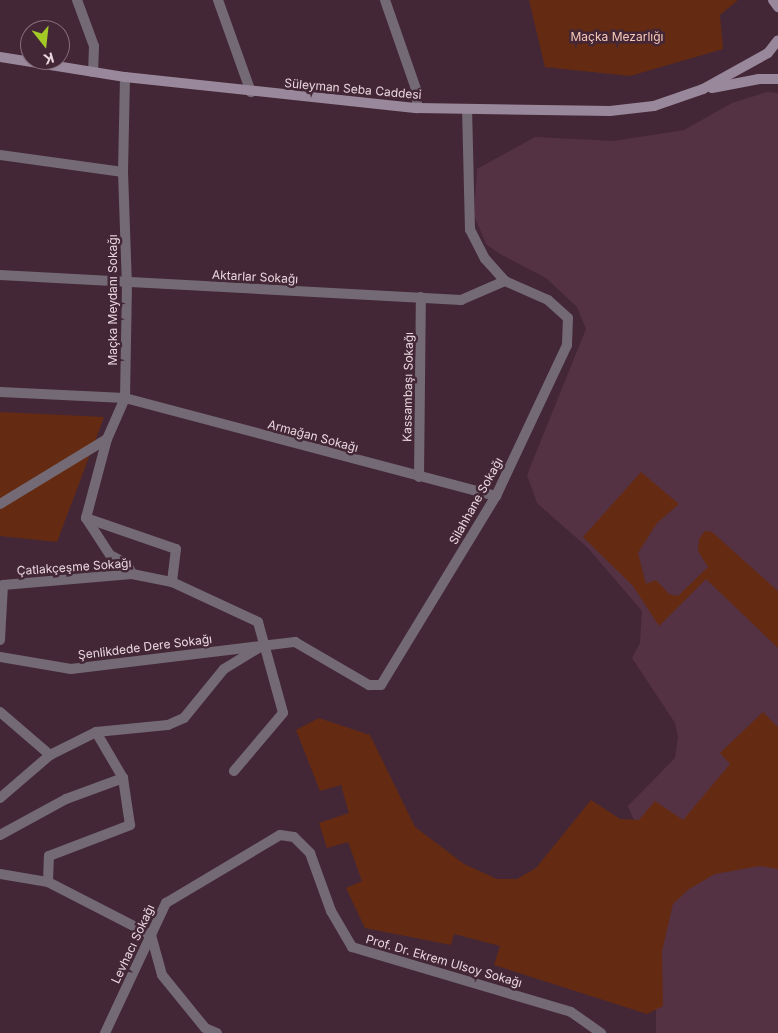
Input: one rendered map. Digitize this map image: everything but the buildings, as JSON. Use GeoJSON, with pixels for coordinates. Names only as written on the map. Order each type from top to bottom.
{"type":"FeatureCollection","features":[{"type":"Feature","properties":{"kind":"main road"},"geometry":{"type":"LineString","coordinates":[[774,0],[778,7]]}},
{"type":"Feature","properties":{"kind":"main road","name":"Süleyman Seba Caddesi"},"geometry":{"type":"LineString","coordinates":[[703,89],[768,53],[778,40]]}},
{"type":"Feature","properties":{"kind":"main road","name":"Süleyman Seba Caddesi"},"geometry":{"type":"LineString","coordinates":[[0,57],[125,77],[251,92],[417,108],[467,110],[610,111],[654,106],[703,89],[759,79],[778,79]]}},
{"type":"Feature","properties":{"kind":"street"},"geometry":{"type":"LineString","coordinates":[[77,0],[94,46],[93,72]]}},
{"type":"Feature","properties":{"kind":"street"},"geometry":{"type":"LineString","coordinates":[[218,0],[251,92]]}},
{"type":"Feature","properties":{"kind":"street"},"geometry":{"type":"LineString","coordinates":[[385,0],[417,92],[417,108]]}},
{"type":"Feature","properties":{"kind":"street","name":"Maçka Meydanı Sokağı"},"geometry":{"type":"LineString","coordinates":[[86,518],[107,440],[125,398],[128,284],[123,172],[125,77]]}},
{"type":"Feature","properties":{"kind":"street"},"geometry":{"type":"LineString","coordinates":[[467,110],[470,230],[485,259],[505,281]]}},
{"type":"Feature","properties":{"kind":"street"},"geometry":{"type":"LineString","coordinates":[[0,155],[123,172]]}},
{"type":"Feature","properties":{"kind":"street","name":"Aktarlar Sokağı"},"geometry":{"type":"LineString","coordinates":[[0,275],[128,284],[461,300],[505,281]]}},
{"type":"Feature","properties":{"kind":"street","name":"Silahhane Sokağı"},"geometry":{"type":"LineString","coordinates":[[263,645],[296,642],[370,686],[381,685],[496,496],[567,345],[568,318],[548,300],[505,281]]}},
{"type":"Feature","properties":{"kind":"street","name":"Kassambaşı Sokağı"},"geometry":{"type":"LineString","coordinates":[[420,477],[422,297]]}},
{"type":"Feature","properties":{"kind":"street","name":"Armağan Sokağı"},"geometry":{"type":"LineString","coordinates":[[0,392],[125,398],[496,496]]}},
{"type":"Feature","properties":{"kind":"street"},"geometry":{"type":"LineString","coordinates":[[0,504],[107,440]]}},
{"type":"Feature","properties":{"kind":"street"},"geometry":{"type":"LineString","coordinates":[[86,518],[110,555],[127,564],[132,574]]}},
{"type":"Feature","properties":{"kind":"street"},"geometry":{"type":"LineString","coordinates":[[86,518],[176,549],[172,582]]}},
{"type":"Feature","properties":{"kind":"street","name":"Çatlakçeşme Sokağı"},"geometry":{"type":"LineString","coordinates":[[1,584],[132,574],[172,582],[258,622],[263,645]]}},
{"type":"Feature","properties":{"kind":"street"},"geometry":{"type":"LineString","coordinates":[[0,640],[1,584]]}},
{"type":"Feature","properties":{"kind":"street"},"geometry":{"type":"LineString","coordinates":[[0,798],[50,755],[96,732],[168,725],[184,718],[224,669],[263,645],[283,713],[234,771]]}},
{"type":"Feature","properties":{"kind":"street","name":"Şenlikdede Dere Sokağı"},"geometry":{"type":"LineString","coordinates":[[0,656],[71,670],[263,645]]}},
{"type":"Feature","properties":{"kind":"street"},"geometry":{"type":"LineString","coordinates":[[0,712],[50,755]]}},
{"type":"Feature","properties":{"kind":"street"},"geometry":{"type":"LineString","coordinates":[[48,882],[49,856],[130,825],[123,778],[96,732]]}},
{"type":"Feature","properties":{"kind":"street"},"geometry":{"type":"LineString","coordinates":[[0,835],[66,799],[123,778]]}},
{"type":"Feature","properties":{"kind":"street","name":"Levhacı Sokağı"},"geometry":{"type":"LineString","coordinates":[[105,1033],[166,903],[280,835]]}},
{"type":"Feature","properties":{"kind":"street","name":"Prof. Dr. Ekrem Ulsoy Sokağı"},"geometry":{"type":"LineString","coordinates":[[280,835],[294,837],[310,853],[331,911],[352,947],[571,1012],[601,1033]]}},
{"type":"Feature","properties":{"kind":"street"},"geometry":{"type":"LineString","coordinates":[[0,874],[48,882],[151,935],[162,975],[205,1028],[217,1033]]}},
{"type":"Feature","properties":{"kind":"shaded area"},"geometry":{"type":"Polygon","coordinates":[[[767,92],[778,93],[778,1033],[656,1033],[656,873],[628,806],[675,758],[678,737],[675,723],[632,658],[640,643],[642,611],[588,548],[537,503],[527,475],[586,329],[577,307],[546,278],[500,254],[486,244],[474,215],[477,169],[535,137],[614,141],[684,130],[732,103],[767,92]]]}},
{"type":"Feature","properties":{"kind":"green space","name":"Maçka Mezarlığı"},"geometry":{"type":"Polygon","coordinates":[[[529,0],[737,1],[720,15],[723,49],[630,76],[545,67],[529,0]]]}},
{"type":"Feature","properties":{"kind":"green space"},"geometry":{"type":"Polygon","coordinates":[[[0,412],[104,417],[57,542],[0,536],[0,412]]]}},
{"type":"Feature","properties":{"kind":"green space"},"geometry":{"type":"Polygon","coordinates":[[[641,472],[679,504],[657,523],[638,553],[646,584],[656,580],[669,594],[678,596],[708,567],[698,551],[699,539],[705,531],[712,532],[778,591],[778,648],[706,579],[659,626],[633,586],[583,537],[641,472]]]}},
{"type":"Feature","properties":{"kind":"green space"},"geometry":{"type":"Polygon","coordinates":[[[763,712],[778,727],[778,869],[760,866],[715,874],[689,889],[673,904],[662,951],[663,1006],[647,1014],[494,965],[500,946],[454,934],[451,945],[365,928],[346,888],[362,881],[348,842],[327,848],[319,823],[349,813],[341,785],[320,791],[296,730],[319,718],[370,735],[415,827],[464,864],[497,879],[517,879],[536,868],[591,800],[620,819],[639,820],[655,801],[683,820],[730,764],[720,753],[763,712]]]}}]}
